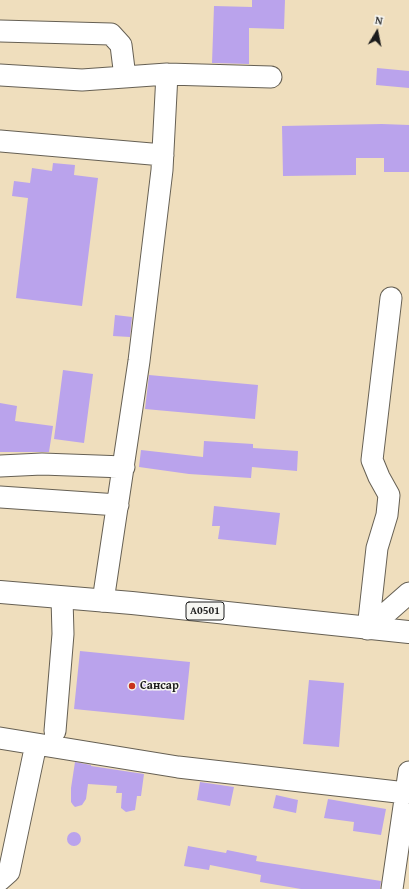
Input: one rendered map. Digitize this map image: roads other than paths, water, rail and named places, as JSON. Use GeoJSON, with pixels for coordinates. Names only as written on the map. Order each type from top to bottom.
{"type":"FeatureCollection","features":[{"type":"Feature","properties":{"kind":"highway","name":"A0501"},"geometry":{"type":"LineString","coordinates":[[0,592],[409,632]]}},
{"type":"Feature","properties":{"kind":"street"},"geometry":{"type":"LineString","coordinates":[[0,30],[111,34],[122,46],[125,77]]}},
{"type":"Feature","properties":{"kind":"street"},"geometry":{"type":"LineString","coordinates":[[103,601],[139,362],[163,155],[167,74]]}},
{"type":"Feature","properties":{"kind":"street"},"geometry":{"type":"LineString","coordinates":[[0,75],[82,80],[167,74],[271,77]]}},
{"type":"Feature","properties":{"kind":"street"},"geometry":{"type":"LineString","coordinates":[[0,141],[163,155]]}},
{"type":"Feature","properties":{"kind":"street"},"geometry":{"type":"LineString","coordinates":[[368,629],[376,548],[387,515],[390,495],[379,477],[372,460],[391,298]]}},
{"type":"Feature","properties":{"kind":"street"},"geometry":{"type":"LineString","coordinates":[[0,466],[42,464],[124,467]]}},
{"type":"Feature","properties":{"kind":"street"},"geometry":{"type":"LineString","coordinates":[[0,497],[118,505]]}},
{"type":"Feature","properties":{"kind":"street"},"geometry":{"type":"LineString","coordinates":[[368,629],[409,593]]}},
{"type":"Feature","properties":{"kind":"street"},"geometry":{"type":"LineString","coordinates":[[55,731],[63,634],[62,598]]}},
{"type":"Feature","properties":{"kind":"street"},"geometry":{"type":"LineString","coordinates":[[0,738],[178,767],[406,793]]}},
{"type":"Feature","properties":{"kind":"street"},"geometry":{"type":"LineString","coordinates":[[0,880],[9,872],[36,744]]}},
{"type":"Feature","properties":{"kind":"street"},"geometry":{"type":"LineString","coordinates":[[392,889],[409,772]]}},
{"type":"Feature","properties":{"kind":"place","name":"Сансар"},"geometry":{"type":"Point","coordinates":[132,686]}}]}
